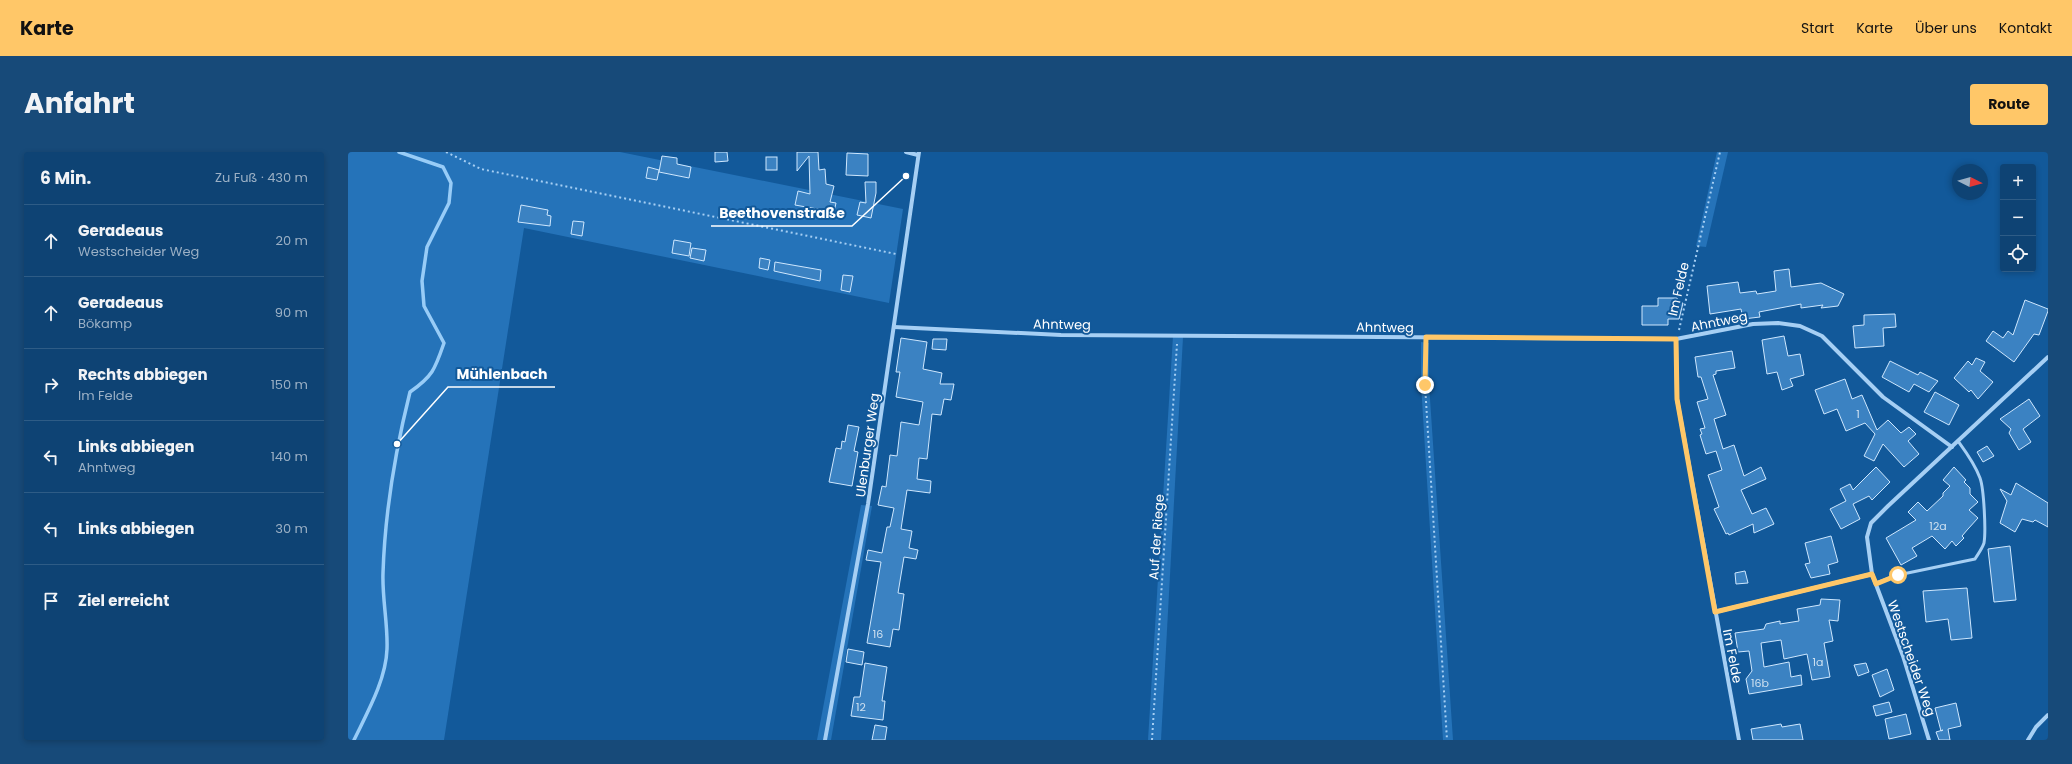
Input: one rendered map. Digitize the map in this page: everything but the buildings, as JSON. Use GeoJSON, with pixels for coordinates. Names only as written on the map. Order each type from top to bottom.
{"type":"FeatureCollection","features":[{"type":"Feature","properties":{"kind":"street"},"geometry":{"type":"LineString","coordinates":[[906,152],[919,153]]}},
{"type":"Feature","properties":{"kind":"street","name":"Ulenburger Weg"},"geometry":{"type":"LineString","coordinates":[[824,740],[868,504],[919,153]]}},
{"type":"Feature","properties":{"kind":"street","name":"Ahntweg"},"geometry":{"type":"LineString","coordinates":[[894,327],[1061,335],[1676,339],[1753,324],[1778,323],[1800,326],[1822,336],[1883,397],[1952,447]]}},
{"type":"Feature","properties":{"kind":"street","name":"Im Felde"},"geometry":{"type":"LineString","coordinates":[[1676,339],[1677,399],[1738,740]]}},
{"type":"Feature","properties":{"kind":"street","name":"Westscheider Weg"},"geometry":{"type":"LineString","coordinates":[[1929,740],[1904,656],[1872,574],[1867,537],[1871,524],[1958,440],[2048,358]]}},
{"type":"Feature","properties":{"kind":"street"},"geometry":{"type":"LineString","coordinates":[[1715,612],[1872,574]]}},
{"type":"Feature","properties":{"kind":"street"},"geometry":{"type":"LineString","coordinates":[[2028,740],[2036,727],[2048,715]]}},
{"type":"Feature","properties":{"kind":"lane"},"geometry":{"type":"LineString","coordinates":[[1876,584],[1898,575],[1974,559],[1982,548],[1984,542],[1984,528],[1980,478],[1971,459],[1958,440]]}},
{"type":"Feature","properties":{"kind":"path"},"geometry":{"type":"LineString","coordinates":[[446,152],[481,168],[903,256]]}},
{"type":"Feature","properties":{"kind":"path","name":"Im Felde"},"geometry":{"type":"LineString","coordinates":[[1676,339],[1720,152]]}},
{"type":"Feature","properties":{"kind":"path","name":"Auf der Riege"},"geometry":{"type":"LineString","coordinates":[[1152,740],[1177,335]]}},
{"type":"Feature","properties":{"kind":"path"},"geometry":{"type":"LineString","coordinates":[[1426,337],[1425,385],[1447,740]]}},
{"type":"Feature","properties":{"kind":"shaded area"},"geometry":{"type":"Polygon","coordinates":[[[348,152],[620,152],[903,209],[889,303],[524,228],[444,740],[348,740],[348,152]]]}},
{"type":"Feature","properties":{"kind":"shaded area"},"geometry":{"type":"Polygon","coordinates":[[[1717,152],[1728,152],[1706,247],[1696,246],[1717,152]]]}},
{"type":"Feature","properties":{"kind":"shaded area"},"geometry":{"type":"Polygon","coordinates":[[[1173,336],[1183,337],[1161,740],[1148,740],[1173,336]]]}},
{"type":"Feature","properties":{"kind":"shaded area"},"geometry":{"type":"Polygon","coordinates":[[[1421,342],[1429,343],[1429,384],[1453,740],[1443,740],[1421,384],[1421,342]]]}},
{"type":"Feature","properties":{"kind":"shaded area"},"geometry":{"type":"Polygon","coordinates":[[[861,505],[872,506],[831,740],[817,740],[861,505]]]}},
{"type":"Feature","properties":{"kind":"waterway"},"geometry":{"type":"LineString","coordinates":[[354,740],[380,684],[386,661],[387,640],[383,582],[384,550],[388,504],[395,459],[405,414],[410,392],[424,381],[432,371],[444,343],[424,306],[422,281],[427,247],[449,203],[451,183],[443,167],[399,152]]}},
{"type":"Feature","properties":{"kind":"place","name":"Beethovenstraße"},"geometry":{"type":"Point","coordinates":[906,176]}},
{"type":"Feature","properties":{"kind":"place","name":"Mühlenbach"},"geometry":{"type":"Point","coordinates":[397,444]}},
{"type":"Feature","properties":{"kind":"route"},"geometry":{"type":"LineString","coordinates":[[1425,385],[1426,337],[1676,339],[1675,361],[1677,399],[1715,612],[1872,574],[1876,584],[1898,575]]}}]}
